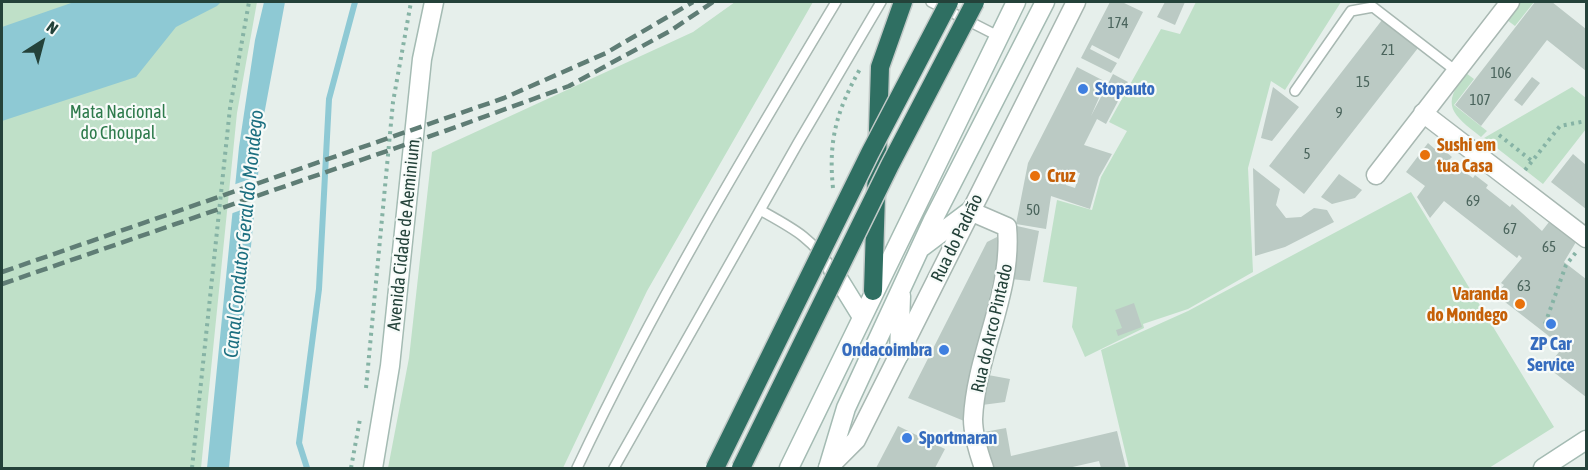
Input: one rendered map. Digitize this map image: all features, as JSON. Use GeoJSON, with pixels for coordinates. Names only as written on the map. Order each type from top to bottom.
{"type":"FeatureCollection","features":[{"type":"Feature","properties":{"kind":"highway"},"geometry":{"type":"LineString","coordinates":[[873,291],[880,67],[903,2]]}},
{"type":"Feature","properties":{"kind":"highway"},"geometry":{"type":"LineString","coordinates":[[715,468],[870,153],[949,2]]}},
{"type":"Feature","properties":{"kind":"highway"},"geometry":{"type":"LineString","coordinates":[[741,468],[890,165],[975,2]]}},
{"type":"Feature","properties":{"kind":"street","name":"Avenida Cidade de Aeminium"},"geometry":{"type":"LineString","coordinates":[[373,468],[390,366],[422,59],[434,2]]}},
{"type":"Feature","properties":{"kind":"street"},"geometry":{"type":"LineString","coordinates":[[789,468],[873,291],[1016,2]]}},
{"type":"Feature","properties":{"kind":"street","name":"Rua do Padrão"},"geometry":{"type":"LineString","coordinates":[[828,468],[846,408],[920,248],[1045,2]]}},
{"type":"Feature","properties":{"kind":"street","name":"Rua do Padrão"},"geometry":{"type":"LineString","coordinates":[[828,468],[856,440],[1076,2]]}},
{"type":"Feature","properties":{"kind":"street"},"geometry":{"type":"LineString","coordinates":[[1376,175],[1510,2]]}},
{"type":"Feature","properties":{"kind":"street"},"geometry":{"type":"LineString","coordinates":[[1424,113],[1587,238]]}},
{"type":"Feature","properties":{"kind":"street"},"geometry":{"type":"LineString","coordinates":[[920,248],[970,211]]}},
{"type":"Feature","properties":{"kind":"street","name":"Rua do Arco Pintado"},"geometry":{"type":"LineString","coordinates":[[970,211],[1007,227],[1008,245],[1008,266],[977,385],[973,421],[984,468]]}},
{"type":"Feature","properties":{"kind":"street"},"geometry":{"type":"LineString","coordinates":[[832,270],[862,317]]}},
{"type":"Feature","properties":{"kind":"street"},"geometry":{"type":"LineString","coordinates":[[899,355],[902,288]]}},
{"type":"Feature","properties":{"kind":"street"},"geometry":{"type":"LineString","coordinates":[[1543,468],[1587,440]]}},
{"type":"Feature","properties":{"kind":"lane"},"geometry":{"type":"LineString","coordinates":[[577,468],[621,376],[687,252],[836,2]]}},
{"type":"Feature","properties":{"kind":"lane"},"geometry":{"type":"LineString","coordinates":[[614,468],[881,2]]}},
{"type":"Feature","properties":{"kind":"lane"},"geometry":{"type":"LineString","coordinates":[[932,2],[998,36]]}},
{"type":"Feature","properties":{"kind":"lane"},"geometry":{"type":"LineString","coordinates":[[1295,91],[1351,11],[1373,8],[1456,71]]}},
{"type":"Feature","properties":{"kind":"lane"},"geometry":{"type":"LineString","coordinates":[[733,468],[832,270],[818,248],[802,234],[760,210]]}},
{"type":"Feature","properties":{"kind":"path"},"geometry":{"type":"LineString","coordinates":[[192,468],[230,108],[249,2]]}},
{"type":"Feature","properties":{"kind":"path"},"geometry":{"type":"LineString","coordinates":[[366,391],[393,102],[411,2]]}},
{"type":"Feature","properties":{"kind":"path"},"geometry":{"type":"LineString","coordinates":[[1524,171],[1560,126],[1587,121]]}},
{"type":"Feature","properties":{"kind":"path"},"geometry":{"type":"LineString","coordinates":[[1499,135],[1532,161]]}},
{"type":"Feature","properties":{"kind":"path"},"geometry":{"type":"LineString","coordinates":[[1545,324],[1567,264]]}},
{"type":"Feature","properties":{"kind":"path"},"geometry":{"type":"LineString","coordinates":[[351,468],[362,412]]}},
{"type":"Feature","properties":{"kind":"green space","name":"Mata Nacional do Choupal"},"geometry":{"type":"Polygon","coordinates":[[[2,2],[257,2],[237,113],[201,468],[2,468],[2,2]]]}},
{"type":"Feature","properties":{"kind":"green space"},"geometry":{"type":"Polygon","coordinates":[[[735,2],[813,2],[647,291],[563,468],[388,468],[409,358],[432,152],[693,32],[735,2]]]}},
{"type":"Feature","properties":{"kind":"green space"},"geometry":{"type":"Polygon","coordinates":[[[1196,2],[1341,2],[1285,90],[1271,81],[1248,168],[1253,272],[1188,309],[1143,324],[1144,328],[1085,357],[1072,327],[1077,287],[1043,282],[1057,200],[1092,210],[1101,177],[1127,131],[1109,122],[1161,29],[1180,34],[1196,2]]]}},
{"type":"Feature","properties":{"kind":"green space"},"geometry":{"type":"Polygon","coordinates":[[[1521,2],[1534,2],[1515,26],[1507,20],[1521,2]]]}},
{"type":"Feature","properties":{"kind":"green space"},"geometry":{"type":"Polygon","coordinates":[[[1466,73],[1474,79],[1454,105],[1487,131],[1481,137],[1463,122],[1453,109],[1453,94],[1466,73]]]}},
{"type":"Feature","properties":{"kind":"green space"},"geometry":{"type":"Polygon","coordinates":[[[1572,87],[1586,98],[1586,129],[1543,184],[1484,138],[1572,87]]]}},
{"type":"Feature","properties":{"kind":"green space"},"geometry":{"type":"Polygon","coordinates":[[[1411,192],[1554,427],[1489,468],[1129,468],[1101,350],[1188,311],[1411,192]]]}},
{"type":"Feature","properties":{"kind":"water"},"geometry":{"type":"Polygon","coordinates":[[[74,2],[221,2],[176,27],[136,77],[2,121],[2,27],[74,2]]]}},
{"type":"Feature","properties":{"kind":"water","name":"Canal Condutor Geral do Mondego"},"geometry":{"type":"Polygon","coordinates":[[[264,2],[285,2],[264,115],[229,468],[207,468],[239,147],[255,40],[264,2]]]}},
{"type":"Feature","properties":{"kind":"pier"},"geometry":{"type":"Polygon","coordinates":[[[261,175],[258,204],[230,214],[233,185],[261,175]]]}},
{"type":"Feature","properties":{"kind":"building"},"geometry":{"type":"Polygon","coordinates":[[[1110,2],[1122,2],[1143,12],[1119,59],[1092,45],[1090,49],[1117,63],[1111,73],[1081,58],[1110,2]]]}},
{"type":"Feature","properties":{"kind":"building"},"geometry":{"type":"Polygon","coordinates":[[[1165,2],[1185,2],[1175,25],[1157,17],[1165,2]]]}},
{"type":"Feature","properties":{"kind":"building"},"geometry":{"type":"Polygon","coordinates":[[[1535,2],[1552,2],[1586,29],[1586,71],[1547,40],[1481,126],[1455,105],[1535,2]]]}},
{"type":"Feature","properties":{"kind":"building"},"geometry":{"type":"Polygon","coordinates":[[[1382,20],[1418,48],[1304,194],[1269,166],[1382,20]]]}},
{"type":"Feature","properties":{"kind":"building"},"geometry":{"type":"Polygon","coordinates":[[[1077,67],[1106,82],[1091,116],[1113,74],[1128,82],[1106,124],[1097,119],[1084,145],[1112,154],[1099,177],[1090,209],[1051,196],[1046,229],[1016,224],[1028,163],[1077,67]],[[1069,171],[1066,185],[1075,188],[1080,173],[1069,171]]]}},
{"type":"Feature","properties":{"kind":"building"},"geometry":{"type":"Polygon","coordinates":[[[1532,77],[1540,83],[1522,106],[1514,100],[1532,77]]]}},
{"type":"Feature","properties":{"kind":"building"},"geometry":{"type":"Polygon","coordinates":[[[1273,87],[1299,107],[1272,141],[1261,138],[1273,87]]]}},
{"type":"Feature","properties":{"kind":"building"},"geometry":{"type":"Polygon","coordinates":[[[1428,143],[1436,150],[1439,146],[1452,157],[1449,160],[1473,178],[1475,175],[1488,185],[1486,188],[1510,207],[1512,204],[1542,231],[1549,222],[1576,242],[1564,262],[1586,279],[1586,397],[1547,367],[1563,347],[1496,295],[1504,285],[1501,283],[1522,258],[1519,255],[1517,258],[1444,201],[1430,218],[1417,197],[1425,186],[1406,172],[1428,143]]]}},
{"type":"Feature","properties":{"kind":"building"},"geometry":{"type":"Polygon","coordinates":[[[1573,154],[1586,165],[1586,209],[1551,182],[1573,154]]]}},
{"type":"Feature","properties":{"kind":"building"},"geometry":{"type":"Polygon","coordinates":[[[1253,168],[1280,189],[1276,205],[1286,218],[1301,217],[1314,208],[1327,210],[1334,222],[1285,247],[1255,256],[1253,168]]]}},
{"type":"Feature","properties":{"kind":"building"},"geometry":{"type":"Polygon","coordinates":[[[1339,174],[1362,190],[1355,198],[1332,204],[1321,197],[1339,174]]]}},
{"type":"Feature","properties":{"kind":"building"},"geometry":{"type":"Polygon","coordinates":[[[1017,226],[1039,231],[1030,281],[1011,279],[1017,226]]]}},
{"type":"Feature","properties":{"kind":"building"},"geometry":{"type":"Polygon","coordinates":[[[997,237],[1002,243],[984,320],[987,321],[969,423],[908,398],[987,242],[997,237]]]}},
{"type":"Feature","properties":{"kind":"building"},"geometry":{"type":"Polygon","coordinates":[[[1134,303],[1142,327],[1118,336],[1116,330],[1122,328],[1115,310],[1134,303]]]}},
{"type":"Feature","properties":{"kind":"building"},"geometry":{"type":"Polygon","coordinates":[[[988,375],[1010,379],[1005,402],[982,405],[988,375]]]}},
{"type":"Feature","properties":{"kind":"building","name":"Sportmaran"},"geometry":{"type":"Polygon","coordinates":[[[898,426],[945,449],[935,468],[876,468],[898,426]]]}},
{"type":"Feature","properties":{"kind":"building"},"geometry":{"type":"Polygon","coordinates":[[[1006,428],[1011,456],[1117,431],[1126,468],[1101,468],[1099,461],[1068,468],[981,468],[990,465],[984,432],[1006,428]]]}},
{"type":"Feature","properties":{"kind":"waterway"},"geometry":{"type":"LineString","coordinates":[[307,468],[299,443],[319,289],[329,99],[355,2]]}},
{"type":"Feature","properties":{"kind":"railway"},"geometry":{"type":"LineString","coordinates":[[2,272],[504,98],[606,53],[693,2]]}},
{"type":"Feature","properties":{"kind":"railway"},"geometry":{"type":"LineString","coordinates":[[2,284],[569,86],[670,31],[713,2]]}},
{"type":"Feature","properties":{"kind":"place","name":"Stopauto"},"geometry":{"type":"Point","coordinates":[1083,89]}},
{"type":"Feature","properties":{"kind":"place","name":"Sushi em tua Casa"},"geometry":{"type":"Point","coordinates":[1425,155]}},
{"type":"Feature","properties":{"kind":"place","name":"Cruz"},"geometry":{"type":"Point","coordinates":[1035,176]}},
{"type":"Feature","properties":{"kind":"place","name":"Varanda do Mondego"},"geometry":{"type":"Point","coordinates":[1520,304]}},
{"type":"Feature","properties":{"kind":"place","name":"ZP Car Service"},"geometry":{"type":"Point","coordinates":[1551,324]}},
{"type":"Feature","properties":{"kind":"place","name":"Ondacoimbra"},"geometry":{"type":"Point","coordinates":[944,350]}},
{"type":"Feature","properties":{"kind":"place","name":"Sportmaran"},"geometry":{"type":"Point","coordinates":[907,438]}}]}
